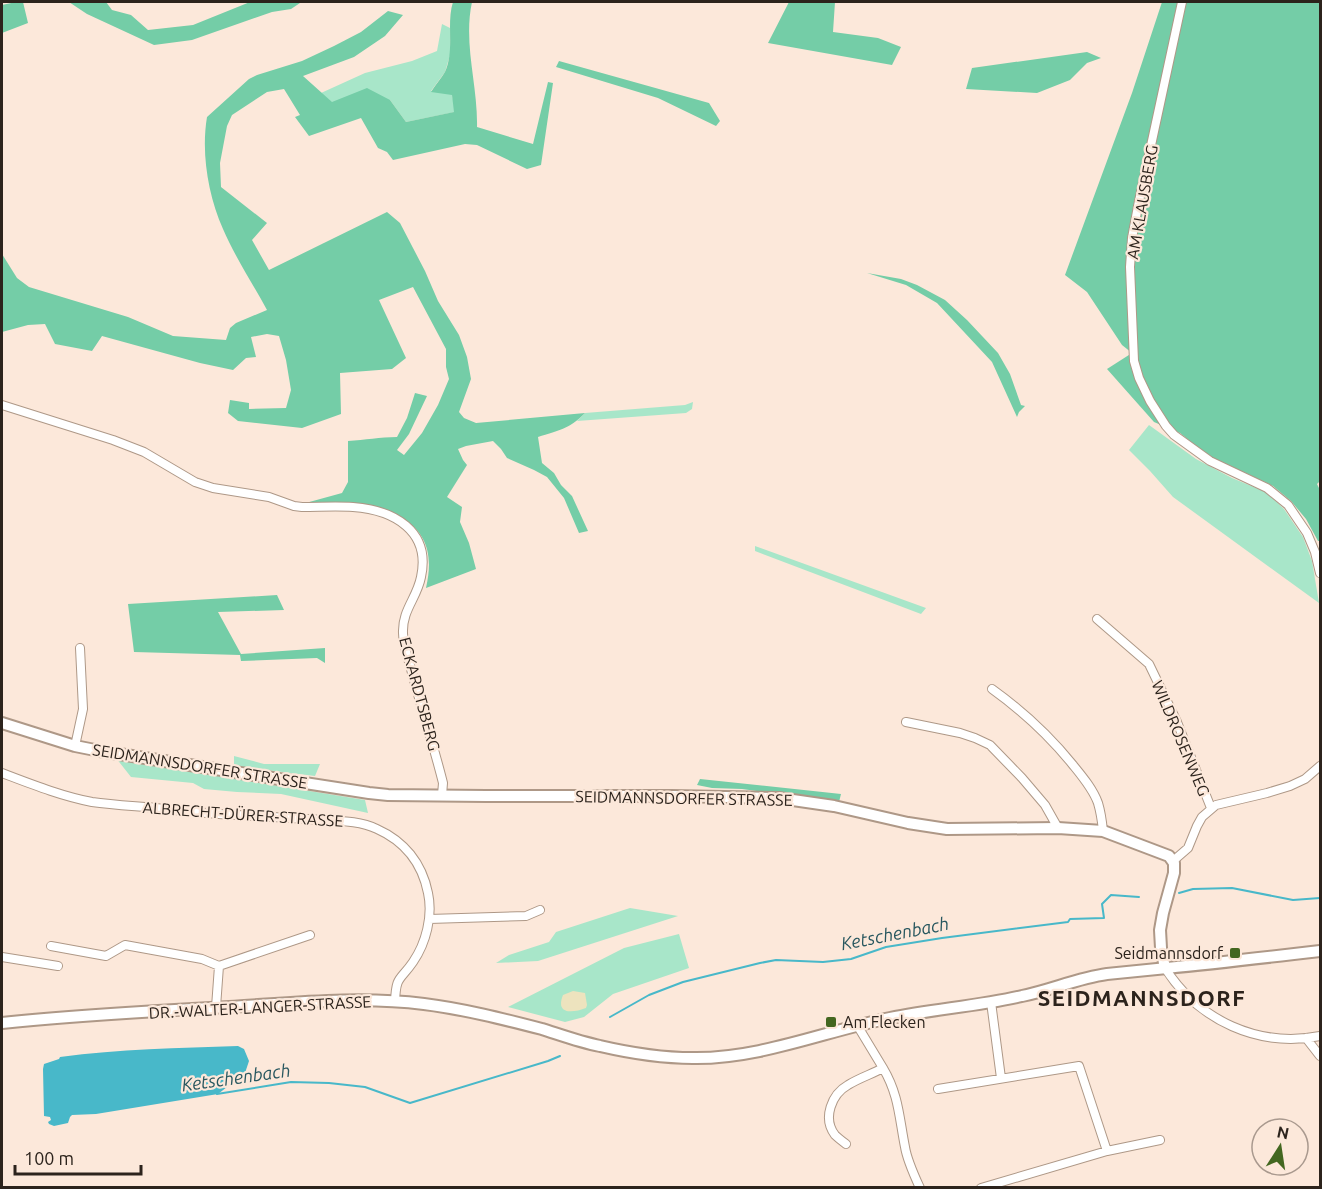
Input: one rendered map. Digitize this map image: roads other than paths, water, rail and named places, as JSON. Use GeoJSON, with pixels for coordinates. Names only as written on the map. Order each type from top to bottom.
{"type":"FeatureCollection","features":[{"type":"Feature","properties":{"kind":"street","name":"AM KLAUSBERG"},"geometry":{"type":"LineString","coordinates":[[1182,2],[1132,238],[1134,361],[1150,401],[1174,435],[1210,461],[1267,488],[1288,505],[1307,533],[1320,573]]}},
{"type":"Feature","properties":{"kind":"street","name":"ECKARDTSBERG"},"geometry":{"type":"LineString","coordinates":[[2,405],[144,452],[195,482],[213,488],[268,497],[294,506],[352,507],[374,510],[393,517],[409,528],[417,538],[423,554],[423,564],[417,591],[405,612],[403,634],[443,783],[442,795]]}},
{"type":"Feature","properties":{"kind":"street","name":"WILDROSENWEG"},"geometry":{"type":"LineString","coordinates":[[1097,619],[1149,664],[1177,722],[1211,808]]}},
{"type":"Feature","properties":{"kind":"street","name":"SEIDMANNSDORFER STRASSE"},"geometry":{"type":"LineString","coordinates":[[75,746],[83,709],[80,648]]}},
{"type":"Feature","properties":{"kind":"street"},"geometry":{"type":"LineString","coordinates":[[992,689],[1029,717],[1054,742],[1078,772],[1097,801],[1102,816],[1103,831]]}},
{"type":"Feature","properties":{"kind":"street"},"geometry":{"type":"LineString","coordinates":[[906,722],[960,733],[990,745],[1045,805],[1058,828]]}},
{"type":"Feature","properties":{"kind":"street","name":"SEIDMANNSDORFER STRASSE"},"geometry":{"type":"LineString","coordinates":[[2,723],[75,746],[369,793],[779,798],[834,806],[908,823],[947,829],[1058,828],[1103,831],[1165,854],[1173,861]]}},
{"type":"Feature","properties":{"kind":"street"},"geometry":{"type":"LineString","coordinates":[[1320,766],[1305,779],[1290,786],[1221,803],[1211,808],[1202,817],[1188,848],[1173,861],[1174,873],[1160,930],[1165,969],[1175,985],[1213,1017],[1246,1031],[1284,1039],[1320,1036]]}},
{"type":"Feature","properties":{"kind":"street","name":"ALBRECHT-DÜRER-STRASSE"},"geometry":{"type":"LineString","coordinates":[[2,773],[50,790],[92,801],[227,814],[349,822],[370,826],[396,839],[415,859],[422,871],[430,906],[422,945],[413,963],[398,979],[395,986],[395,1002]]}},
{"type":"Feature","properties":{"kind":"street"},"geometry":{"type":"LineString","coordinates":[[429,919],[526,916],[540,910]]}},
{"type":"Feature","properties":{"kind":"street"},"geometry":{"type":"LineString","coordinates":[[51,946],[106,956],[125,945],[202,959],[219,966],[310,935]]}},
{"type":"Feature","properties":{"kind":"street","name":"DR.-WALTER-LANGER-STRASSE"},"geometry":{"type":"LineString","coordinates":[[2,1023],[335,1000],[395,1002],[470,1011],[598,1046],[651,1055],[716,1057],[748,1053],[892,1018],[1023,996],[1106,974],[1320,951]]}},
{"type":"Feature","properties":{"kind":"street"},"geometry":{"type":"LineString","coordinates":[[2,957],[58,966]]}},
{"type":"Feature","properties":{"kind":"street"},"geometry":{"type":"LineString","coordinates":[[216,1007],[219,966]]}},
{"type":"Feature","properties":{"kind":"street"},"geometry":{"type":"LineString","coordinates":[[991,1002],[1001,1078]]}},
{"type":"Feature","properties":{"kind":"street"},"geometry":{"type":"LineString","coordinates":[[857,1025],[891,1082],[897,1097],[905,1150],[920,1188]]}},
{"type":"Feature","properties":{"kind":"street"},"geometry":{"type":"LineString","coordinates":[[1306,1038],[1320,1056]]}},
{"type":"Feature","properties":{"kind":"street"},"geometry":{"type":"LineString","coordinates":[[938,1089],[1079,1066],[1107,1151]]}},
{"type":"Feature","properties":{"kind":"street"},"geometry":{"type":"LineString","coordinates":[[846,1144],[834,1134],[829,1122],[830,1109],[836,1095],[846,1085],[883,1068]]}},
{"type":"Feature","properties":{"kind":"street"},"geometry":{"type":"LineString","coordinates":[[981,1188],[1107,1151],[1160,1140]]}},
{"type":"Feature","properties":{"kind":"water"},"geometry":{"type":"Polygon","coordinates":[[[238,1046],[244,1049],[249,1061],[245,1073],[218,1094],[96,1114],[72,1115],[68,1123],[54,1126],[48,1122],[51,1120],[50,1117],[44,1116],[44,1064],[60,1057],[171,1048],[238,1046]]]}},
{"type":"Feature","properties":{"kind":"waterway","name":"Ketschenbach"},"geometry":{"type":"LineString","coordinates":[[1179,893],[1193,889],[1232,888],[1293,900],[1320,898]]}},
{"type":"Feature","properties":{"kind":"waterway","name":"Ketschenbach"},"geometry":{"type":"LineString","coordinates":[[610,1017],[649,995],[683,982],[760,963],[776,960],[823,962],[851,959],[886,947],[1068,922],[1070,919],[1104,918],[1102,904],[1111,895],[1139,897]]}},
{"type":"Feature","properties":{"kind":"waterway","name":"Ketschenbach"},"geometry":{"type":"LineString","coordinates":[[217,1094],[291,1082],[329,1083],[365,1087],[410,1103],[560,1056]]}},
{"type":"Feature","properties":{"kind":"place","name":"Seidmannsdorf"},"geometry":{"type":"Point","coordinates":[1235,953]}},
{"type":"Feature","properties":{"kind":"place","name":"Am Flecken"},"geometry":{"type":"Point","coordinates":[831,1022]}},
{"type":"Feature","properties":{"kind":"district","name":"SEIDMANNSDORF"},"geometry":{"type":"Point","coordinates":[1142,998]}}]}
